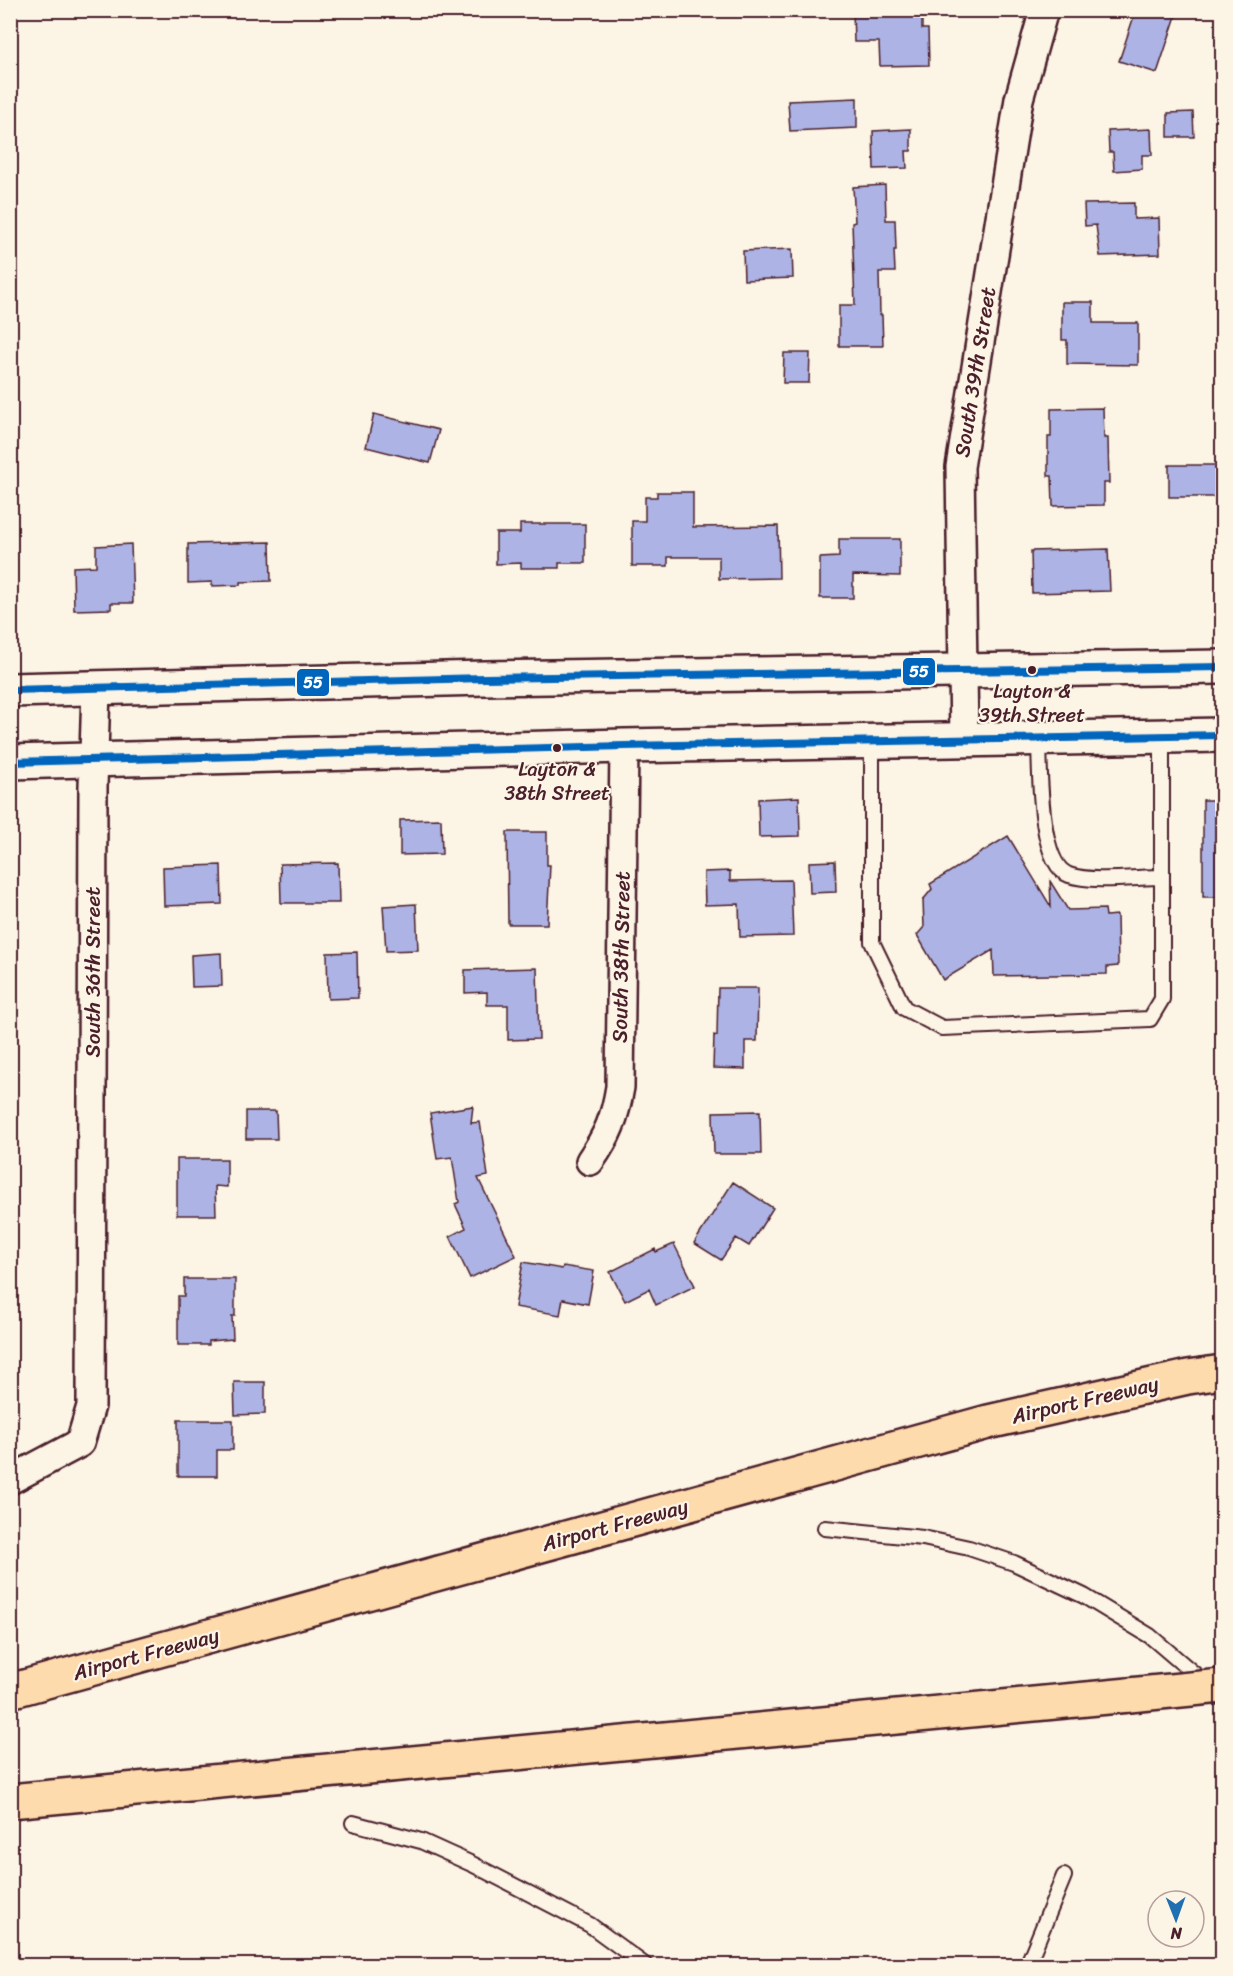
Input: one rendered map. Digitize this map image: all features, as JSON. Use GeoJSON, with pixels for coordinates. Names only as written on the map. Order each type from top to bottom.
{"type":"FeatureCollection","features":[{"type":"Feature","properties":{"kind":"highway","name":"Airport Freeway"},"geometry":{"type":"LineString","coordinates":[[10,1691],[988,1422],[1188,1377],[1222,1372]]}},
{"type":"Feature","properties":{"kind":"highway"},"geometry":{"type":"LineString","coordinates":[[10,1801],[1222,1686]]}},
{"type":"Feature","properties":{"kind":"main road"},"geometry":{"type":"LineString","coordinates":[[10,690],[485,678],[1222,667]]}},
{"type":"Feature","properties":{"kind":"main road"},"geometry":{"type":"LineString","coordinates":[[10,762],[624,746],[1222,735]]}},
{"type":"Feature","properties":{"kind":"street","name":"South 39th Street"},"geometry":{"type":"LineString","coordinates":[[964,740],[960,467],[1019,99],[1044,10]]}},
{"type":"Feature","properties":{"kind":"street","name":"South 36th Street"},"geometry":{"type":"LineString","coordinates":[[10,1480],[80,1443],[91,1406],[96,689]]}},
{"type":"Feature","properties":{"kind":"street","name":"South 38th Street"},"geometry":{"type":"LineString","coordinates":[[590,1161],[611,1127],[620,1087],[624,746]]}},
{"type":"Feature","properties":{"kind":"lane"},"geometry":{"type":"LineString","coordinates":[[872,741],[872,942],[904,1008],[942,1028],[1150,1019],[1162,999],[1162,736]]}},
{"type":"Feature","properties":{"kind":"lane"},"geometry":{"type":"LineString","coordinates":[[1038,739],[1045,835],[1053,858],[1066,874],[1082,879],[1162,877]]}},
{"type":"Feature","properties":{"kind":"lane"},"geometry":{"type":"LineString","coordinates":[[825,1528],[923,1538],[969,1548],[1014,1563],[1084,1596],[1150,1636],[1222,1699]]}},
{"type":"Feature","properties":{"kind":"lane"},"geometry":{"type":"LineString","coordinates":[[353,1823],[421,1841],[474,1864],[590,1925],[646,1965]]}},
{"type":"Feature","properties":{"kind":"lane"},"geometry":{"type":"LineString","coordinates":[[1027,1965],[1064,1876]]}},
{"type":"Feature","properties":{"kind":"building"},"geometry":{"type":"Polygon","coordinates":[[[853,10],[922,10],[922,29],[928,29],[929,65],[880,66],[879,42],[854,42],[853,10]]]}},
{"type":"Feature","properties":{"kind":"building"},"geometry":{"type":"Polygon","coordinates":[[[1136,10],[1178,10],[1157,73],[1119,61],[1136,10]]]}},
{"type":"Feature","properties":{"kind":"building"},"geometry":{"type":"Polygon","coordinates":[[[857,98],[857,128],[790,131],[788,101],[857,98]]]}},
{"type":"Feature","properties":{"kind":"building"},"geometry":{"type":"Polygon","coordinates":[[[1193,112],[1194,137],[1168,137],[1168,113],[1193,112]]]}},
{"type":"Feature","properties":{"kind":"building"},"geometry":{"type":"Polygon","coordinates":[[[911,129],[911,151],[906,151],[907,168],[874,169],[873,131],[911,129]]]}},
{"type":"Feature","properties":{"kind":"building"},"geometry":{"type":"Polygon","coordinates":[[[1151,129],[1152,155],[1142,155],[1142,169],[1114,171],[1113,152],[1109,152],[1108,131],[1151,129]]]}},
{"type":"Feature","properties":{"kind":"building"},"geometry":{"type":"Polygon","coordinates":[[[885,185],[886,220],[895,220],[896,250],[894,250],[895,272],[879,272],[883,346],[839,346],[839,305],[855,305],[853,187],[885,185]]]}},
{"type":"Feature","properties":{"kind":"building"},"geometry":{"type":"Polygon","coordinates":[[[1134,203],[1134,219],[1159,218],[1160,254],[1100,256],[1096,225],[1085,226],[1084,204],[1134,203]]]}},
{"type":"Feature","properties":{"kind":"building"},"geometry":{"type":"Polygon","coordinates":[[[792,249],[793,278],[744,280],[743,251],[792,249]]]}},
{"type":"Feature","properties":{"kind":"building"},"geometry":{"type":"Polygon","coordinates":[[[1062,302],[1093,302],[1093,323],[1138,323],[1138,365],[1067,364],[1067,340],[1062,340],[1062,302]]]}},
{"type":"Feature","properties":{"kind":"building"},"geometry":{"type":"Polygon","coordinates":[[[784,353],[810,353],[809,383],[783,383],[784,353]]]}},
{"type":"Feature","properties":{"kind":"building"},"geometry":{"type":"Polygon","coordinates":[[[1103,408],[1104,438],[1108,438],[1109,483],[1104,483],[1104,505],[1053,506],[1052,476],[1048,476],[1051,409],[1103,408]]]}},
{"type":"Feature","properties":{"kind":"building"},"geometry":{"type":"Polygon","coordinates":[[[374,414],[439,430],[430,463],[366,447],[374,414]]]}},
{"type":"Feature","properties":{"kind":"building"},"geometry":{"type":"Polygon","coordinates":[[[1169,465],[1218,465],[1218,497],[1169,497],[1169,465]]]}},
{"type":"Feature","properties":{"kind":"building"},"geometry":{"type":"Polygon","coordinates":[[[657,492],[693,492],[693,527],[778,526],[779,578],[719,579],[719,557],[668,557],[668,566],[632,566],[632,521],[645,521],[645,497],[657,497],[657,492]]]}},
{"type":"Feature","properties":{"kind":"building"},"geometry":{"type":"Polygon","coordinates":[[[520,524],[585,524],[585,563],[559,563],[559,568],[521,568],[521,563],[496,564],[496,533],[520,533],[520,524]]]}},
{"type":"Feature","properties":{"kind":"building"},"geometry":{"type":"Polygon","coordinates":[[[839,539],[900,539],[900,576],[853,575],[853,598],[820,598],[820,558],[839,557],[839,539]]]}},
{"type":"Feature","properties":{"kind":"building"},"geometry":{"type":"Polygon","coordinates":[[[270,542],[271,581],[212,586],[212,582],[188,583],[188,544],[270,542]]]}},
{"type":"Feature","properties":{"kind":"building"},"geometry":{"type":"Polygon","coordinates":[[[131,544],[133,603],[111,603],[111,609],[74,610],[73,567],[96,566],[96,546],[131,544]]]}},
{"type":"Feature","properties":{"kind":"building"},"geometry":{"type":"Polygon","coordinates":[[[1108,549],[1110,591],[1032,593],[1031,551],[1108,549]]]}},
{"type":"Feature","properties":{"kind":"building"},"geometry":{"type":"Polygon","coordinates":[[[799,797],[800,836],[759,837],[758,799],[799,797]]]}},
{"type":"Feature","properties":{"kind":"building"},"geometry":{"type":"Polygon","coordinates":[[[1203,800],[1222,800],[1222,897],[1203,897],[1203,800]]]}},
{"type":"Feature","properties":{"kind":"building"},"geometry":{"type":"Polygon","coordinates":[[[441,819],[442,854],[400,855],[400,820],[441,819]]]}},
{"type":"Feature","properties":{"kind":"building"},"geometry":{"type":"Polygon","coordinates":[[[507,832],[547,832],[547,865],[550,865],[547,924],[508,924],[507,832]]]}},
{"type":"Feature","properties":{"kind":"building"},"geometry":{"type":"Polygon","coordinates":[[[1008,836],[1051,907],[1050,881],[1068,910],[1105,909],[1106,916],[1117,915],[1118,966],[1107,967],[1107,974],[994,976],[993,950],[943,980],[917,935],[924,927],[923,900],[932,889],[930,884],[1008,836]]]}},
{"type":"Feature","properties":{"kind":"building"},"geometry":{"type":"Polygon","coordinates":[[[835,861],[836,892],[810,893],[809,862],[835,861]]]}},
{"type":"Feature","properties":{"kind":"building"},"geometry":{"type":"Polygon","coordinates":[[[338,863],[339,903],[281,903],[280,864],[338,863]]]}},
{"type":"Feature","properties":{"kind":"building"},"geometry":{"type":"Polygon","coordinates":[[[221,865],[222,904],[164,906],[163,867],[221,865]]]}},
{"type":"Feature","properties":{"kind":"building"},"geometry":{"type":"Polygon","coordinates":[[[730,871],[730,881],[791,880],[793,936],[740,937],[739,904],[705,905],[704,872],[730,871]]]}},
{"type":"Feature","properties":{"kind":"building"},"geometry":{"type":"Polygon","coordinates":[[[416,904],[418,950],[386,951],[383,906],[416,904]]]}},
{"type":"Feature","properties":{"kind":"building"},"geometry":{"type":"Polygon","coordinates":[[[357,952],[358,998],[328,999],[327,953],[357,952]]]}},
{"type":"Feature","properties":{"kind":"building"},"geometry":{"type":"Polygon","coordinates":[[[221,953],[222,986],[192,987],[191,955],[221,953]]]}},
{"type":"Feature","properties":{"kind":"building"},"geometry":{"type":"Polygon","coordinates":[[[537,968],[539,1039],[508,1040],[508,1005],[487,1005],[487,992],[465,993],[465,970],[537,968]]]}},
{"type":"Feature","properties":{"kind":"building"},"geometry":{"type":"Polygon","coordinates":[[[718,988],[758,988],[757,1041],[745,1041],[745,1069],[713,1068],[714,1035],[717,1036],[718,988]]]}},
{"type":"Feature","properties":{"kind":"building"},"geometry":{"type":"Polygon","coordinates":[[[473,1106],[471,1123],[480,1122],[488,1176],[478,1178],[516,1256],[470,1278],[450,1236],[466,1228],[455,1204],[459,1202],[452,1157],[437,1159],[430,1113],[473,1106]]]}},
{"type":"Feature","properties":{"kind":"building"},"geometry":{"type":"Polygon","coordinates":[[[246,1111],[276,1111],[277,1139],[246,1139],[246,1111]]]}},
{"type":"Feature","properties":{"kind":"building"},"geometry":{"type":"Polygon","coordinates":[[[760,1111],[761,1154],[714,1154],[713,1112],[760,1111]]]}},
{"type":"Feature","properties":{"kind":"building"},"geometry":{"type":"Polygon","coordinates":[[[177,1159],[227,1159],[227,1187],[215,1186],[216,1215],[177,1215],[177,1159]]]}},
{"type":"Feature","properties":{"kind":"building"},"geometry":{"type":"Polygon","coordinates":[[[733,1182],[773,1208],[749,1246],[736,1238],[721,1260],[694,1243],[733,1182]]]}},
{"type":"Feature","properties":{"kind":"building"},"geometry":{"type":"Polygon","coordinates":[[[674,1244],[695,1286],[656,1305],[649,1289],[625,1301],[610,1272],[655,1249],[656,1252],[674,1244]]]}},
{"type":"Feature","properties":{"kind":"building"},"geometry":{"type":"Polygon","coordinates":[[[523,1262],[562,1269],[563,1266],[594,1271],[588,1304],[563,1299],[560,1315],[515,1307],[523,1262]]]}},
{"type":"Feature","properties":{"kind":"building"},"geometry":{"type":"Polygon","coordinates":[[[184,1279],[235,1279],[233,1339],[209,1341],[209,1345],[178,1345],[178,1296],[184,1296],[184,1279]]]}},
{"type":"Feature","properties":{"kind":"building"},"geometry":{"type":"Polygon","coordinates":[[[234,1382],[265,1382],[265,1414],[235,1415],[234,1382]]]}},
{"type":"Feature","properties":{"kind":"building"},"geometry":{"type":"Polygon","coordinates":[[[178,1420],[233,1420],[233,1450],[217,1450],[217,1476],[178,1476],[178,1420]]]}},
{"type":"Feature","properties":{"kind":"transit line","name":"55"},"geometry":{"type":"LineString","coordinates":[[10,690],[485,678],[1222,667]]}},
{"type":"Feature","properties":{"kind":"transit line","name":"55"},"geometry":{"type":"LineString","coordinates":[[10,762],[624,746],[1222,735]]}},
{"type":"Feature","properties":{"kind":"place","name":"Layton & 39th Street"},"geometry":{"type":"Point","coordinates":[1032,670]}},
{"type":"Feature","properties":{"kind":"place","name":"Layton & 38th Street"},"geometry":{"type":"Point","coordinates":[557,748]}}]}
